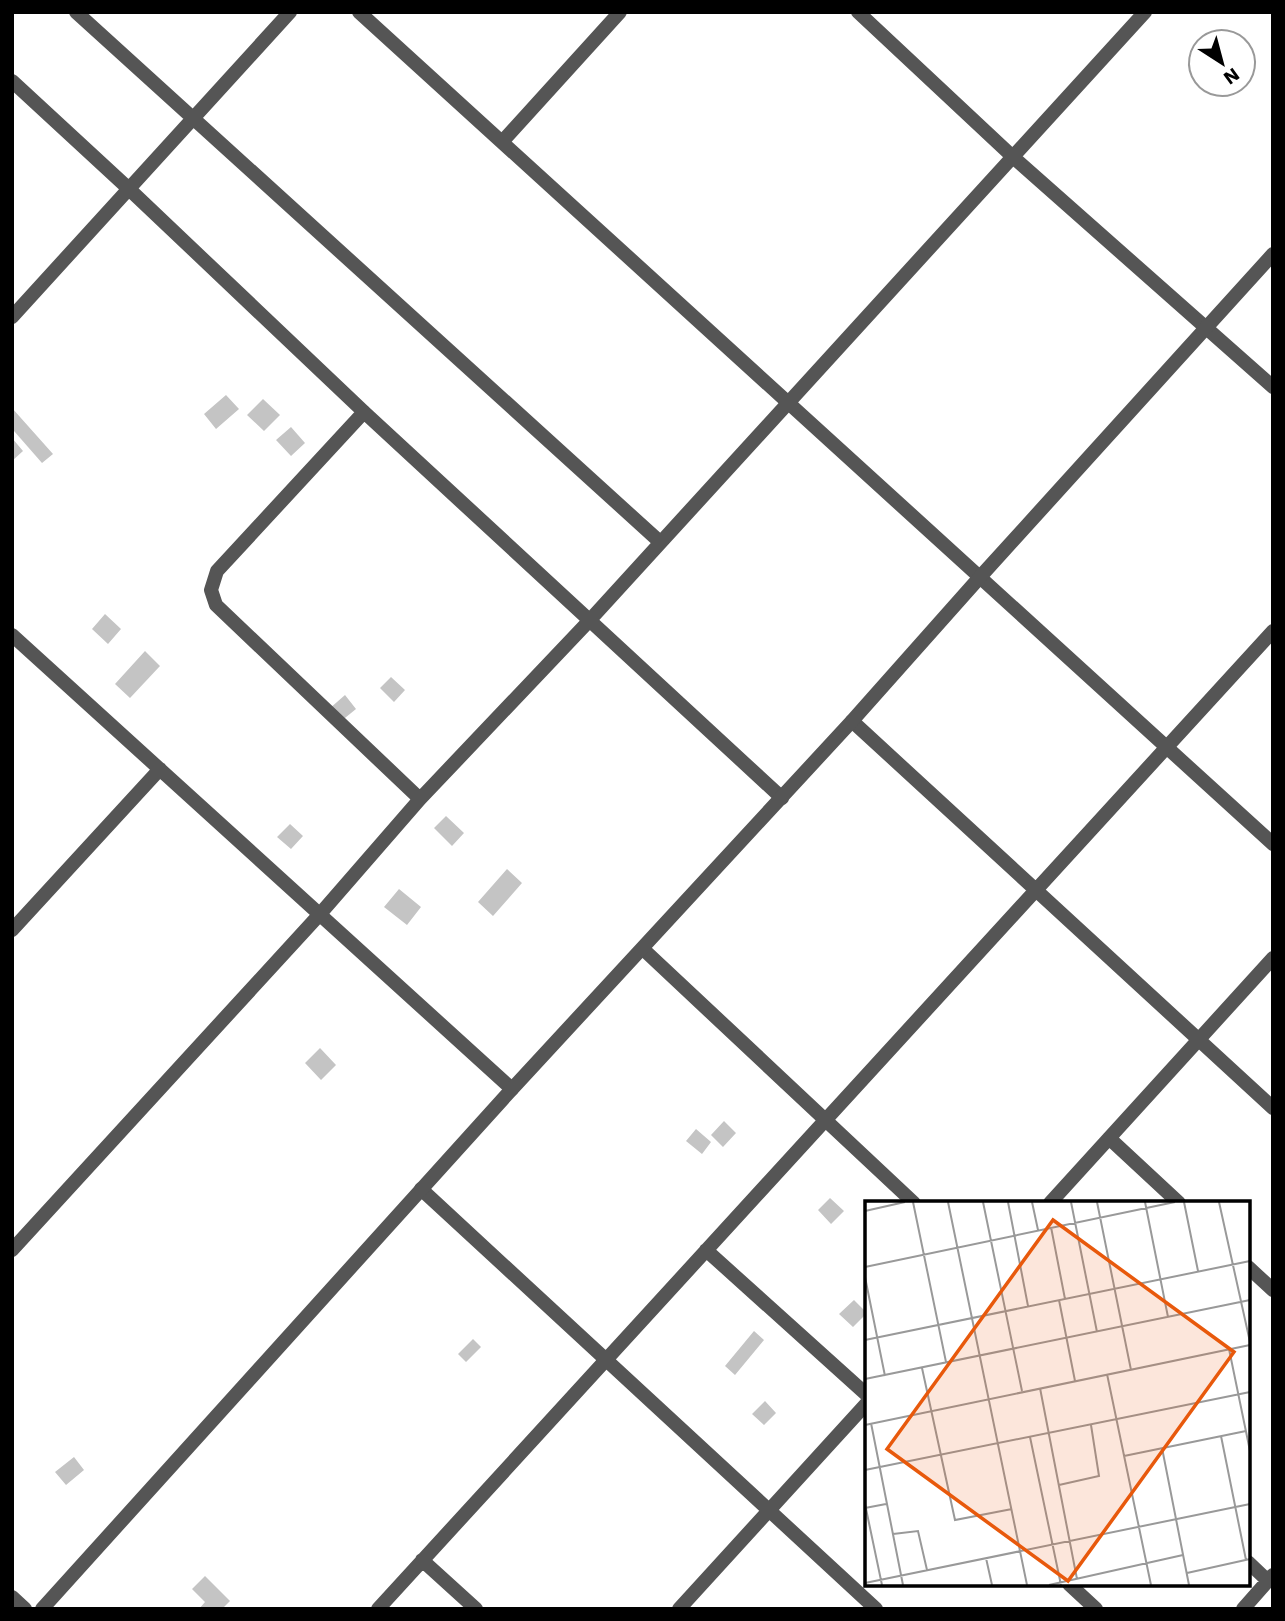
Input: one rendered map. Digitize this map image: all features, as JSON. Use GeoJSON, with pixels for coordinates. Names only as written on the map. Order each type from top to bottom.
{"type":"FeatureCollection","features":[{"type":"Feature","properties":{"kind":"street"},"geometry":{"type":"LineString","coordinates":[[76,12],[660,542]]}},
{"type":"Feature","properties":{"kind":"street"},"geometry":{"type":"LineString","coordinates":[[12,317],[290,12]]}},
{"type":"Feature","properties":{"kind":"street"},"geometry":{"type":"LineString","coordinates":[[359,12],[1273,844]]}},
{"type":"Feature","properties":{"kind":"street"},"geometry":{"type":"LineString","coordinates":[[502,142],[620,12]]}},
{"type":"Feature","properties":{"kind":"street"},"geometry":{"type":"LineString","coordinates":[[858,12],[1013,157],[1273,387]]}},
{"type":"Feature","properties":{"kind":"street"},"geometry":{"type":"LineString","coordinates":[[12,1250],[320,914],[420,799],[589,621],[1145,12]]}},
{"type":"Feature","properties":{"kind":"street"},"geometry":{"type":"LineString","coordinates":[[12,81],[364,412],[782,798]]}},
{"type":"Feature","properties":{"kind":"street"},"geometry":{"type":"LineString","coordinates":[[41,1609],[512,1089],[852,722],[979,577],[1273,254]]}},
{"type":"Feature","properties":{"kind":"street"},"geometry":{"type":"LineString","coordinates":[[364,412],[218,571],[211,590],[216,605],[420,799]]}},
{"type":"Feature","properties":{"kind":"street"},"geometry":{"type":"LineString","coordinates":[[378,1609],[1273,631]]}},
{"type":"Feature","properties":{"kind":"street"},"geometry":{"type":"LineString","coordinates":[[12,635],[512,1089]]}},
{"type":"Feature","properties":{"kind":"street"},"geometry":{"type":"LineString","coordinates":[[852,722],[1273,1108]]}},
{"type":"Feature","properties":{"kind":"street"},"geometry":{"type":"LineString","coordinates":[[12,930],[160,769]]}},
{"type":"Feature","properties":{"kind":"street"},"geometry":{"type":"LineString","coordinates":[[643,949],[912,1201]]}},
{"type":"Feature","properties":{"kind":"street"},"geometry":{"type":"LineString","coordinates":[[1052,1201],[1273,958]]}},
{"type":"Feature","properties":{"kind":"street"},"geometry":{"type":"LineString","coordinates":[[1109,1138],[1177,1201]]}},
{"type":"Feature","properties":{"kind":"street"},"geometry":{"type":"LineString","coordinates":[[421,1189],[876,1609]]}},
{"type":"Feature","properties":{"kind":"street"},"geometry":{"type":"LineString","coordinates":[[706,1250],[865,1393]]}},
{"type":"Feature","properties":{"kind":"street"},"geometry":{"type":"LineString","coordinates":[[1250,1269],[1273,1290]]}},
{"type":"Feature","properties":{"kind":"street"},"geometry":{"type":"LineString","coordinates":[[679,1609],[865,1405]]}},
{"type":"Feature","properties":{"kind":"street"},"geometry":{"type":"LineString","coordinates":[[422,1560],[476,1609]]}},
{"type":"Feature","properties":{"kind":"street"},"geometry":{"type":"LineString","coordinates":[[1243,1609],[1270,1578],[1250,1563]]}},
{"type":"Feature","properties":{"kind":"street"},"geometry":{"type":"LineString","coordinates":[[1071,1586],[1096,1609]]}},
{"type":"Feature","properties":{"kind":"street"},"geometry":{"type":"LineString","coordinates":[[12,1597],[25,1609]]}},
{"type":"Feature","properties":{"kind":"building"},"geometry":{"type":"Polygon","coordinates":[[[226,395],[239,409],[216,429],[204,414],[226,395]]]}},
{"type":"Feature","properties":{"kind":"building"},"geometry":{"type":"Polygon","coordinates":[[[263,399],[280,415],[264,431],[247,415],[263,399]]]}},
{"type":"Feature","properties":{"kind":"building"},"geometry":{"type":"Polygon","coordinates":[[[12,408],[53,454],[42,463],[14,431],[12,433],[12,408]]]}},
{"type":"Feature","properties":{"kind":"building"},"geometry":{"type":"Polygon","coordinates":[[[291,427],[305,443],[291,456],[276,440],[291,427]]]}},
{"type":"Feature","properties":{"kind":"building"},"geometry":{"type":"Polygon","coordinates":[[[12,438],[23,451],[12,461],[12,438]]]}},
{"type":"Feature","properties":{"kind":"building"},"geometry":{"type":"Polygon","coordinates":[[[105,614],[121,629],[108,644],[92,629],[105,614]]]}},
{"type":"Feature","properties":{"kind":"building"},"geometry":{"type":"Polygon","coordinates":[[[145,651],[160,666],[130,698],[115,684],[145,651]]]}},
{"type":"Feature","properties":{"kind":"building"},"geometry":{"type":"Polygon","coordinates":[[[391,677],[405,690],[394,702],[380,688],[391,677]]]}},
{"type":"Feature","properties":{"kind":"building"},"geometry":{"type":"Polygon","coordinates":[[[345,695],[356,709],[340,722],[329,709],[345,695]]]}},
{"type":"Feature","properties":{"kind":"building"},"geometry":{"type":"Polygon","coordinates":[[[446,816],[464,833],[452,846],[434,828],[446,816]]]}},
{"type":"Feature","properties":{"kind":"building"},"geometry":{"type":"Polygon","coordinates":[[[290,824],[303,836],[291,849],[277,837],[290,824]]]}},
{"type":"Feature","properties":{"kind":"building"},"geometry":{"type":"Polygon","coordinates":[[[507,869],[522,883],[493,916],[478,902],[507,869]]]}},
{"type":"Feature","properties":{"kind":"building"},"geometry":{"type":"Polygon","coordinates":[[[399,889],[421,907],[407,925],[384,907],[399,889]]]}},
{"type":"Feature","properties":{"kind":"building"},"geometry":{"type":"Polygon","coordinates":[[[320,1048],[336,1065],[321,1080],[305,1063],[320,1048]]]}},
{"type":"Feature","properties":{"kind":"building"},"geometry":{"type":"Polygon","coordinates":[[[724,1121],[736,1133],[723,1147],[711,1135],[724,1121]]]}},
{"type":"Feature","properties":{"kind":"building"},"geometry":{"type":"Polygon","coordinates":[[[696,1129],[711,1142],[702,1154],[686,1141],[696,1129]]]}},
{"type":"Feature","properties":{"kind":"building"},"geometry":{"type":"Polygon","coordinates":[[[830,1198],[844,1211],[831,1224],[818,1210],[830,1198]]]}},
{"type":"Feature","properties":{"kind":"building"},"geometry":{"type":"Polygon","coordinates":[[[854,1300],[865,1311],[865,1315],[853,1327],[839,1314],[854,1300]]]}},
{"type":"Feature","properties":{"kind":"building"},"geometry":{"type":"Polygon","coordinates":[[[754,1331],[764,1340],[735,1375],[725,1366],[754,1331]]]}},
{"type":"Feature","properties":{"kind":"building"},"geometry":{"type":"Polygon","coordinates":[[[473,1339],[481,1347],[466,1362],[458,1354],[473,1339]]]}},
{"type":"Feature","properties":{"kind":"building"},"geometry":{"type":"Polygon","coordinates":[[[765,1401],[776,1413],[764,1425],[752,1414],[765,1401]]]}},
{"type":"Feature","properties":{"kind":"building"},"geometry":{"type":"Polygon","coordinates":[[[74,1457],[84,1470],[66,1485],[55,1472],[74,1457]]]}},
{"type":"Feature","properties":{"kind":"building"},"geometry":{"type":"Polygon","coordinates":[[[205,1576],[230,1601],[222,1609],[199,1609],[205,1602],[192,1589],[205,1576]]]}}]}
